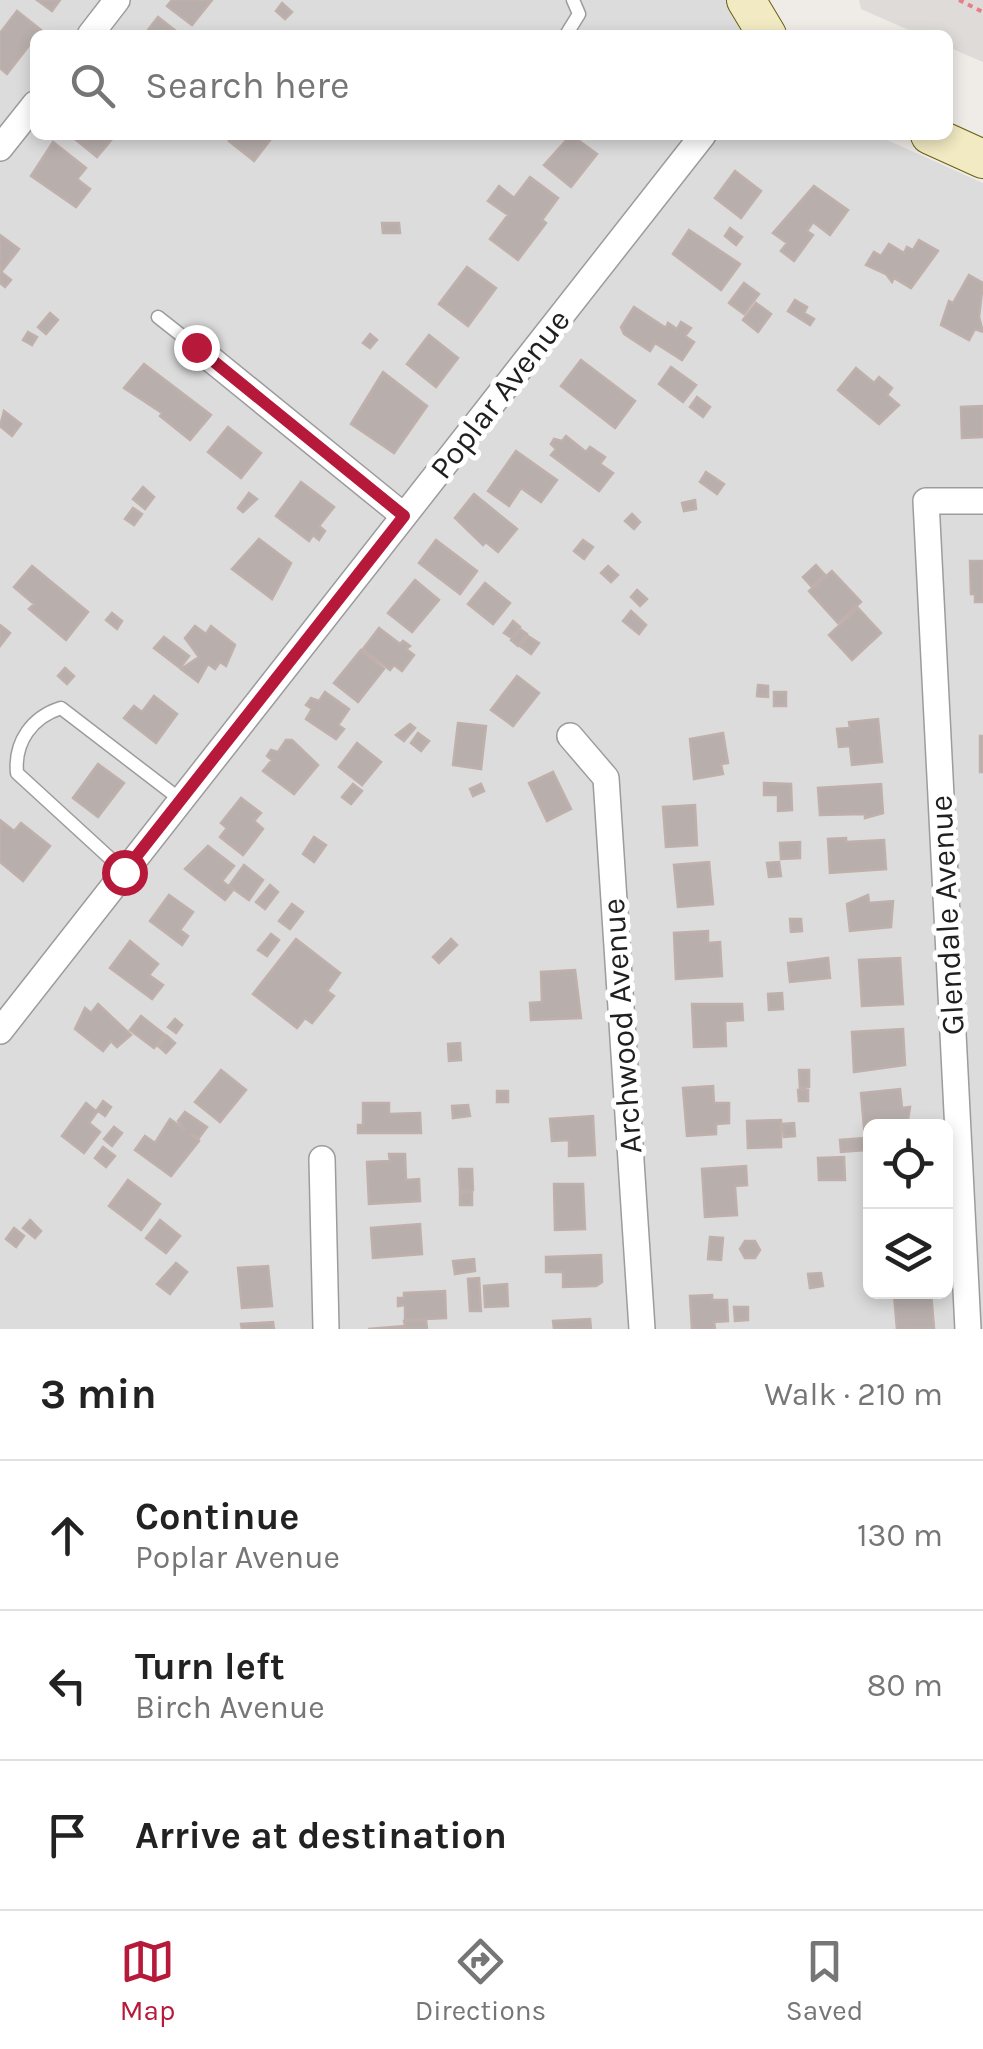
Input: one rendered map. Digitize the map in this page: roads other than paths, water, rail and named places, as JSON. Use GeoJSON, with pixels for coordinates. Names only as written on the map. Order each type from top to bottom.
{"type":"FeatureCollection","features":[{"type":"Feature","properties":{"kind":"main road"},"geometry":{"type":"LineString","coordinates":[[746,0],[763,30]]}},
{"type":"Feature","properties":{"kind":"main road"},"geometry":{"type":"LineString","coordinates":[[941,140],[983,159]]}},
{"type":"Feature","properties":{"kind":"street"},"geometry":{"type":"LineString","coordinates":[[94,30],[117,0]]}},
{"type":"Feature","properties":{"kind":"street"},"geometry":{"type":"LineString","coordinates":[[0,148],[30,110]]}},
{"type":"Feature","properties":{"kind":"street","name":"Poplar Avenue"},"geometry":{"type":"LineString","coordinates":[[2,1023],[699,140]]}},
{"type":"Feature","properties":{"kind":"street"},"geometry":{"type":"LineString","coordinates":[[196,347],[404,516]]}},
{"type":"Feature","properties":{"kind":"street","name":"Glendale Avenue"},"geometry":{"type":"LineString","coordinates":[[968,1329],[926,502],[983,501]]}},
{"type":"Feature","properties":{"kind":"street","name":"Archwood Avenue"},"geometry":{"type":"LineString","coordinates":[[570,736],[606,778],[642,1329]]}},
{"type":"Feature","properties":{"kind":"street"},"geometry":{"type":"LineString","coordinates":[[322,1159],[326,1329]]}},
{"type":"Feature","properties":{"kind":"lane"},"geometry":{"type":"LineString","coordinates":[[569,30],[580,14],[573,0]]}},
{"type":"Feature","properties":{"kind":"lane"},"geometry":{"type":"LineString","coordinates":[[158,316],[196,347]]}},
{"type":"Feature","properties":{"kind":"lane"},"geometry":{"type":"LineString","coordinates":[[124,872],[17,772],[19,744],[26,732],[47,712],[62,708],[181,800]]}}]}
